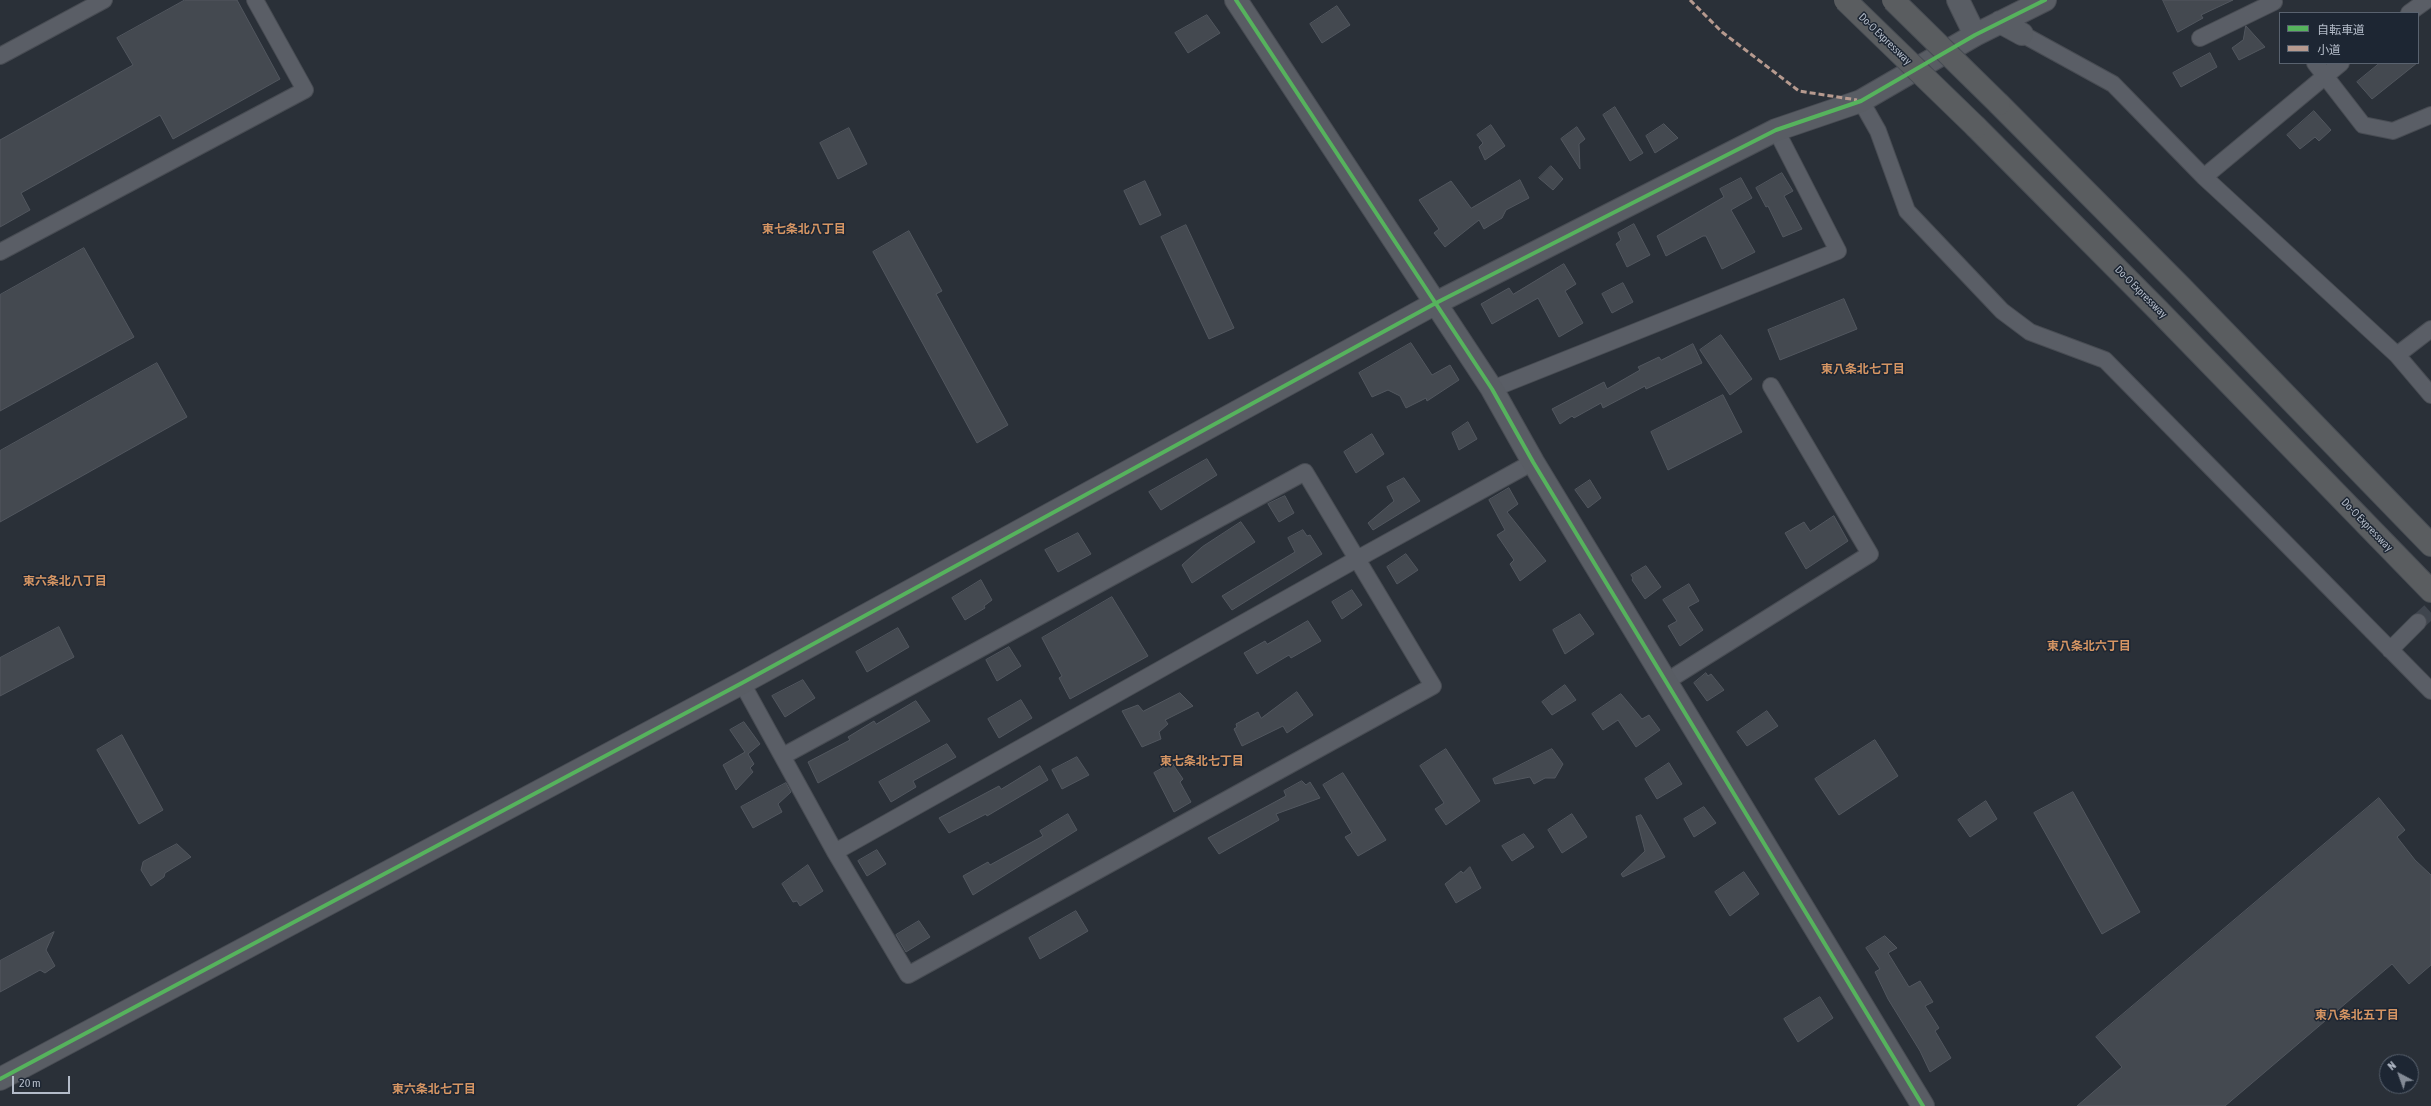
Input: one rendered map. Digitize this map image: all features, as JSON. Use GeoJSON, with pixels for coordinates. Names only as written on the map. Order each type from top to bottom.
{"type":"FeatureCollection","features":[{"type":"Feature","properties":{"kind":"highway","name":"Do-O Expressway"},"geometry":{"type":"LineString","coordinates":[[1845,0],[1976,127],[2159,310],[2431,591]]}},
{"type":"Feature","properties":{"kind":"highway"},"geometry":{"type":"LineString","coordinates":[[1893,0],[2182,288],[2431,545]]}},
{"type":"Feature","properties":{"kind":"street"},"geometry":{"type":"LineString","coordinates":[[0,56],[104,0]]}},
{"type":"Feature","properties":{"kind":"street"},"geometry":{"type":"LineString","coordinates":[[0,252],[305,90],[255,0]]}},
{"type":"Feature","properties":{"kind":"street"},"geometry":{"type":"LineString","coordinates":[[1236,0],[1434,304],[1492,389],[1533,462],[1667,680],[1923,1106]]}},
{"type":"Feature","properties":{"kind":"street"},"geometry":{"type":"LineString","coordinates":[[1958,0],[1975,35]]}},
{"type":"Feature","properties":{"kind":"street"},"geometry":{"type":"LineString","coordinates":[[0,1079],[742,683],[1434,304],[1776,130],[1861,101],[1975,35],[2045,0]]}},
{"type":"Feature","properties":{"kind":"street"},"geometry":{"type":"LineString","coordinates":[[2410,12],[2427,0]]}},
{"type":"Feature","properties":{"kind":"street"},"geometry":{"type":"LineString","coordinates":[[2200,38],[2276,5]]}},
{"type":"Feature","properties":{"kind":"street"},"geometry":{"type":"LineString","coordinates":[[2000,22],[2112,84],[2204,177],[2397,354],[2431,395]]}},
{"type":"Feature","properties":{"kind":"street"},"geometry":{"type":"LineString","coordinates":[[2204,177],[2319,69],[2337,64]]}},
{"type":"Feature","properties":{"kind":"street"},"geometry":{"type":"LineString","coordinates":[[2319,69],[2363,125],[2393,131],[2431,115]]}},
{"type":"Feature","properties":{"kind":"street"},"geometry":{"type":"LineString","coordinates":[[1861,101],[1878,131],[1907,211],[2002,311],[2030,332],[2105,360],[2431,691]]}},
{"type":"Feature","properties":{"kind":"street"},"geometry":{"type":"LineString","coordinates":[[1492,389],[1838,251],[1776,130]]}},
{"type":"Feature","properties":{"kind":"street"},"geometry":{"type":"LineString","coordinates":[[2397,354],[2431,329]]}},
{"type":"Feature","properties":{"kind":"street"},"geometry":{"type":"LineString","coordinates":[[1667,680],[1870,554],[1771,386]]}},
{"type":"Feature","properties":{"kind":"street"},"geometry":{"type":"LineString","coordinates":[[835,852],[1357,558],[1533,462]]}},
{"type":"Feature","properties":{"kind":"street"},"geometry":{"type":"LineString","coordinates":[[742,683],[835,852],[908,975],[1434,686],[1305,472],[783,756]]}},
{"type":"Feature","properties":{"kind":"street"},"geometry":{"type":"LineString","coordinates":[[2390,650],[2418,622]]}},
{"type":"Feature","properties":{"kind":"building"},"geometry":{"type":"Polygon","coordinates":[[[185,0],[237,0],[280,79],[173,139],[160,115],[21,193],[30,210],[0,227],[0,140],[133,65],[117,38],[185,0]]]}},
{"type":"Feature","properties":{"kind":"building"},"geometry":{"type":"Polygon","coordinates":[[[2163,0],[2233,0],[2201,15],[2203,18],[2178,32],[2163,0]]]}},
{"type":"Feature","properties":{"kind":"building"},"geometry":{"type":"Polygon","coordinates":[[[1337,6],[1350,25],[1322,43],[1310,24],[1337,6]]]}},
{"type":"Feature","properties":{"kind":"building"},"geometry":{"type":"Polygon","coordinates":[[[1207,15],[1220,33],[1188,53],[1175,33],[1207,15]]]}},
{"type":"Feature","properties":{"kind":"building"},"geometry":{"type":"Polygon","coordinates":[[[2246,26],[2265,47],[2239,60],[2232,48],[2243,40],[2246,26]]]}},
{"type":"Feature","properties":{"kind":"building"},"geometry":{"type":"Polygon","coordinates":[[[2210,53],[2217,67],[2181,87],[2173,73],[2210,53]]]}},
{"type":"Feature","properties":{"kind":"building"},"geometry":{"type":"Polygon","coordinates":[[[2379,64],[2416,64],[2372,99],[2357,82],[2379,64]]]}},
{"type":"Feature","properties":{"kind":"building"},"geometry":{"type":"Polygon","coordinates":[[[1615,107],[1643,153],[1630,161],[1603,115],[1615,107]]]}},
{"type":"Feature","properties":{"kind":"building"},"geometry":{"type":"Polygon","coordinates":[[[2314,111],[2331,130],[2319,141],[2315,137],[2300,149],[2287,135],[2314,111]]]}},
{"type":"Feature","properties":{"kind":"building"},"geometry":{"type":"Polygon","coordinates":[[[1664,124],[1678,138],[1655,153],[1646,136],[1664,124]]]}},
{"type":"Feature","properties":{"kind":"building"},"geometry":{"type":"Polygon","coordinates":[[[1491,125],[1505,146],[1485,160],[1479,147],[1483,143],[1477,135],[1491,125]]]}},
{"type":"Feature","properties":{"kind":"building"},"geometry":{"type":"Polygon","coordinates":[[[1577,127],[1585,139],[1579,144],[1580,169],[1561,139],[1577,127]]]}},
{"type":"Feature","properties":{"kind":"building"},"geometry":{"type":"Polygon","coordinates":[[[849,128],[867,164],[838,179],[820,143],[849,128]]]}},
{"type":"Feature","properties":{"kind":"building"},"geometry":{"type":"Polygon","coordinates":[[[1551,166],[1563,179],[1553,190],[1539,178],[1551,166]]]}},
{"type":"Feature","properties":{"kind":"building"},"geometry":{"type":"Polygon","coordinates":[[[1782,173],[1793,191],[1784,196],[1802,229],[1783,237],[1768,206],[1766,207],[1756,188],[1782,173]]]}},
{"type":"Feature","properties":{"kind":"building"},"geometry":{"type":"Polygon","coordinates":[[[1741,178],[1752,198],[1731,210],[1755,252],[1722,269],[1706,236],[1703,236],[1666,256],[1657,236],[1724,197],[1720,189],[1741,178]]]}},
{"type":"Feature","properties":{"kind":"building"},"geometry":{"type":"Polygon","coordinates":[[[1520,180],[1529,198],[1506,210],[1502,218],[1484,229],[1479,220],[1445,247],[1434,233],[1439,229],[1419,200],[1451,181],[1471,208],[1520,180]]]}},
{"type":"Feature","properties":{"kind":"building"},"geometry":{"type":"Polygon","coordinates":[[[1145,181],[1161,215],[1140,225],[1124,191],[1145,181]]]}},
{"type":"Feature","properties":{"kind":"building"},"geometry":{"type":"Polygon","coordinates":[[[1634,224],[1650,255],[1627,267],[1616,244],[1621,240],[1618,233],[1634,224]]]}},
{"type":"Feature","properties":{"kind":"building"},"geometry":{"type":"Polygon","coordinates":[[[1186,225],[1234,328],[1209,339],[1161,237],[1186,225]]]}},
{"type":"Feature","properties":{"kind":"building"},"geometry":{"type":"Polygon","coordinates":[[[909,231],[942,291],[936,294],[1008,425],[977,443],[873,252],[909,231]]]}},
{"type":"Feature","properties":{"kind":"building"},"geometry":{"type":"Polygon","coordinates":[[[84,248],[134,337],[0,411],[0,295],[84,248]]]}},
{"type":"Feature","properties":{"kind":"building"},"geometry":{"type":"Polygon","coordinates":[[[1564,264],[1576,284],[1565,291],[1583,323],[1559,337],[1538,298],[1492,324],[1481,304],[1509,288],[1513,294],[1564,264]]]}},
{"type":"Feature","properties":{"kind":"building"},"geometry":{"type":"Polygon","coordinates":[[[1623,283],[1633,302],[1612,313],[1602,294],[1623,283]]]}},
{"type":"Feature","properties":{"kind":"building"},"geometry":{"type":"Polygon","coordinates":[[[1844,299],[1857,329],[1780,360],[1768,330],[1844,299]]]}},
{"type":"Feature","properties":{"kind":"building"},"geometry":{"type":"Polygon","coordinates":[[[1721,335],[1752,379],[1730,395],[1700,350],[1721,335]]]}},
{"type":"Feature","properties":{"kind":"building"},"geometry":{"type":"Polygon","coordinates":[[[1411,343],[1432,375],[1450,365],[1459,380],[1427,401],[1426,398],[1406,408],[1400,396],[1388,390],[1372,397],[1359,373],[1411,343]]]}},
{"type":"Feature","properties":{"kind":"building"},"geometry":{"type":"Polygon","coordinates":[[[1693,344],[1702,363],[1646,389],[1645,386],[1603,408],[1601,403],[1574,418],[1572,416],[1560,424],[1552,409],[1604,382],[1607,389],[1640,370],[1638,367],[1659,357],[1661,360],[1693,344]]]}},
{"type":"Feature","properties":{"kind":"building"},"geometry":{"type":"Polygon","coordinates":[[[157,363],[187,417],[0,522],[0,451],[157,363]]]}},
{"type":"Feature","properties":{"kind":"building"},"geometry":{"type":"Polygon","coordinates":[[[1723,395],[1742,432],[1668,470],[1651,432],[1723,395]]]}},
{"type":"Feature","properties":{"kind":"building"},"geometry":{"type":"Polygon","coordinates":[[[1468,422],[1477,439],[1459,450],[1452,433],[1468,422]]]}},
{"type":"Feature","properties":{"kind":"building"},"geometry":{"type":"Polygon","coordinates":[[[1372,434],[1384,454],[1356,473],[1344,452],[1372,434]]]}},
{"type":"Feature","properties":{"kind":"building"},"geometry":{"type":"Polygon","coordinates":[[[1207,459],[1217,475],[1161,510],[1149,492],[1207,459]]]}},
{"type":"Feature","properties":{"kind":"building"},"geometry":{"type":"Polygon","coordinates":[[[1404,478],[1420,501],[1373,530],[1368,523],[1394,501],[1387,487],[1404,478]]]}},
{"type":"Feature","properties":{"kind":"building"},"geometry":{"type":"Polygon","coordinates":[[[1590,480],[1601,498],[1588,508],[1575,490],[1590,480]]]}},
{"type":"Feature","properties":{"kind":"building"},"geometry":{"type":"Polygon","coordinates":[[[1509,488],[1518,504],[1507,512],[1546,561],[1520,581],[1510,564],[1514,560],[1497,535],[1505,530],[1489,500],[1509,488]]]}},
{"type":"Feature","properties":{"kind":"building"},"geometry":{"type":"Polygon","coordinates":[[[1285,496],[1294,513],[1279,522],[1268,504],[1285,496]]]}},
{"type":"Feature","properties":{"kind":"building"},"geometry":{"type":"Polygon","coordinates":[[[1834,516],[1848,541],[1806,569],[1785,533],[1804,522],[1810,531],[1834,516]]]}},
{"type":"Feature","properties":{"kind":"building"},"geometry":{"type":"Polygon","coordinates":[[[1241,522],[1255,542],[1192,583],[1182,565],[1202,547],[1241,522]]]}},
{"type":"Feature","properties":{"kind":"building"},"geometry":{"type":"Polygon","coordinates":[[[1303,530],[1307,536],[1310,535],[1322,554],[1232,610],[1222,596],[1295,552],[1288,538],[1303,530]]]}},
{"type":"Feature","properties":{"kind":"building"},"geometry":{"type":"Polygon","coordinates":[[[1078,533],[1091,554],[1058,572],[1045,550],[1078,533]]]}},
{"type":"Feature","properties":{"kind":"building"},"geometry":{"type":"Polygon","coordinates":[[[1406,554],[1418,570],[1397,584],[1387,567],[1406,554]]]}},
{"type":"Feature","properties":{"kind":"building"},"geometry":{"type":"Polygon","coordinates":[[[1646,566],[1661,587],[1645,599],[1632,580],[1633,578],[1631,575],[1646,566]]]}},
{"type":"Feature","properties":{"kind":"building"},"geometry":{"type":"Polygon","coordinates":[[[981,580],[992,600],[984,606],[985,608],[965,620],[952,598],[981,580]]]}},
{"type":"Feature","properties":{"kind":"building"},"geometry":{"type":"Polygon","coordinates":[[[1689,584],[1699,601],[1688,607],[1703,630],[1680,646],[1668,626],[1677,621],[1663,600],[1689,584]]]}},
{"type":"Feature","properties":{"kind":"building"},"geometry":{"type":"Polygon","coordinates":[[[1352,590],[1362,605],[1342,619],[1332,602],[1352,590]]]}},
{"type":"Feature","properties":{"kind":"building"},"geometry":{"type":"Polygon","coordinates":[[[1112,597],[1148,656],[1070,699],[1059,678],[1062,676],[1042,638],[1112,597]]]}},
{"type":"Feature","properties":{"kind":"building"},"geometry":{"type":"Polygon","coordinates":[[[1580,614],[1594,634],[1565,654],[1553,630],[1580,614]]]}},
{"type":"Feature","properties":{"kind":"building"},"geometry":{"type":"Polygon","coordinates":[[[1308,621],[1321,641],[1291,658],[1289,655],[1257,674],[1244,653],[1265,641],[1267,644],[1308,621]]]}},
{"type":"Feature","properties":{"kind":"building"},"geometry":{"type":"Polygon","coordinates":[[[59,627],[74,657],[0,696],[0,658],[59,627]]]}},
{"type":"Feature","properties":{"kind":"building"},"geometry":{"type":"Polygon","coordinates":[[[898,628],[909,647],[867,672],[856,652],[898,628]]]}},
{"type":"Feature","properties":{"kind":"building"},"geometry":{"type":"Polygon","coordinates":[[[1009,647],[1021,666],[997,681],[986,660],[1009,647]]]}},
{"type":"Feature","properties":{"kind":"building"},"geometry":{"type":"Polygon","coordinates":[[[1706,673],[1708,676],[1711,674],[1724,690],[1707,701],[1694,683],[1706,673]]]}},
{"type":"Feature","properties":{"kind":"building"},"geometry":{"type":"Polygon","coordinates":[[[803,680],[815,698],[785,717],[772,696],[803,680]]]}},
{"type":"Feature","properties":{"kind":"building"},"geometry":{"type":"Polygon","coordinates":[[[1565,685],[1576,700],[1552,715],[1542,702],[1565,685]]]}},
{"type":"Feature","properties":{"kind":"building"},"geometry":{"type":"Polygon","coordinates":[[[1297,692],[1313,715],[1287,733],[1283,726],[1242,746],[1234,729],[1237,727],[1236,724],[1258,712],[1261,718],[1297,692]]]}},
{"type":"Feature","properties":{"kind":"building"},"geometry":{"type":"Polygon","coordinates":[[[1180,693],[1193,706],[1165,720],[1168,724],[1159,732],[1161,739],[1142,747],[1122,711],[1138,705],[1143,711],[1180,693]]]}},
{"type":"Feature","properties":{"kind":"building"},"geometry":{"type":"Polygon","coordinates":[[[1621,694],[1642,719],[1649,715],[1660,730],[1636,747],[1618,720],[1603,730],[1592,714],[1621,694]]]}},
{"type":"Feature","properties":{"kind":"building"},"geometry":{"type":"Polygon","coordinates":[[[1021,700],[1032,718],[999,738],[988,719],[1021,700]]]}},
{"type":"Feature","properties":{"kind":"building"},"geometry":{"type":"Polygon","coordinates":[[[916,701],[930,721],[818,783],[808,762],[850,740],[848,737],[874,721],[876,724],[916,701]]]}},
{"type":"Feature","properties":{"kind":"building"},"geometry":{"type":"Polygon","coordinates":[[[1767,711],[1778,726],[1747,746],[1737,732],[1767,711]]]}},
{"type":"Feature","properties":{"kind":"building"},"geometry":{"type":"Polygon","coordinates":[[[744,722],[760,744],[748,754],[754,764],[750,768],[753,772],[736,790],[723,765],[745,752],[730,730],[744,722]]]}},
{"type":"Feature","properties":{"kind":"building"},"geometry":{"type":"Polygon","coordinates":[[[122,735],[163,810],[139,824],[97,750],[122,735]]]}},
{"type":"Feature","properties":{"kind":"building"},"geometry":{"type":"Polygon","coordinates":[[[1875,740],[1898,776],[1839,815],[1815,779],[1875,740]]]}},
{"type":"Feature","properties":{"kind":"building"},"geometry":{"type":"Polygon","coordinates":[[[947,744],[956,757],[913,781],[916,787],[891,802],[879,782],[947,744]]]}},
{"type":"Feature","properties":{"kind":"building"},"geometry":{"type":"Polygon","coordinates":[[[1446,749],[1480,801],[1446,825],[1435,809],[1444,803],[1420,766],[1446,749]]]}},
{"type":"Feature","properties":{"kind":"building"},"geometry":{"type":"Polygon","coordinates":[[[1552,749],[1563,764],[1555,778],[1545,778],[1534,784],[1530,777],[1495,784],[1493,779],[1552,749]]]}},
{"type":"Feature","properties":{"kind":"building"},"geometry":{"type":"Polygon","coordinates":[[[1077,757],[1089,775],[1062,789],[1052,770],[1077,757]]]}},
{"type":"Feature","properties":{"kind":"building"},"geometry":{"type":"Polygon","coordinates":[[[1172,763],[1183,779],[1180,782],[1191,802],[1174,812],[1154,773],[1172,763]]]}},
{"type":"Feature","properties":{"kind":"building"},"geometry":{"type":"Polygon","coordinates":[[[1669,763],[1682,784],[1657,799],[1645,779],[1669,763]]]}},
{"type":"Feature","properties":{"kind":"building"},"geometry":{"type":"Polygon","coordinates":[[[1040,766],[1048,780],[987,816],[986,814],[949,833],[939,818],[999,786],[1001,789],[1040,766]]]}},
{"type":"Feature","properties":{"kind":"building"},"geometry":{"type":"Polygon","coordinates":[[[1343,773],[1386,840],[1358,856],[1345,837],[1352,833],[1323,785],[1343,773]]]}},
{"type":"Feature","properties":{"kind":"building"},"geometry":{"type":"Polygon","coordinates":[[[1302,781],[1306,785],[1310,782],[1320,798],[1276,814],[1279,820],[1219,854],[1208,838],[1286,796],[1284,791],[1302,781]]]}},
{"type":"Feature","properties":{"kind":"building"},"geometry":{"type":"Polygon","coordinates":[[[786,783],[791,792],[778,804],[782,812],[753,828],[741,807],[786,783]]]}},
{"type":"Feature","properties":{"kind":"building"},"geometry":{"type":"Polygon","coordinates":[[[2073,792],[2140,912],[2102,934],[2034,813],[2073,792]]]}},
{"type":"Feature","properties":{"kind":"building"},"geometry":{"type":"Polygon","coordinates":[[[2379,798],[2405,830],[2397,837],[2415,860],[2431,875],[2431,965],[2409,984],[2392,964],[2225,1106],[2077,1106],[2122,1067],[2096,1037],[2379,798]]]}},
{"type":"Feature","properties":{"kind":"building"},"geometry":{"type":"Polygon","coordinates":[[[1986,801],[1997,819],[1970,837],[1958,820],[1986,801]]]}},
{"type":"Feature","properties":{"kind":"building"},"geometry":{"type":"Polygon","coordinates":[[[1704,807],[1716,823],[1694,837],[1684,819],[1704,807]]]}},
{"type":"Feature","properties":{"kind":"building"},"geometry":{"type":"Polygon","coordinates":[[[1068,814],[1077,830],[973,895],[963,876],[988,862],[990,865],[1043,836],[1040,831],[1068,814]]]}},
{"type":"Feature","properties":{"kind":"building"},"geometry":{"type":"Polygon","coordinates":[[[1572,814],[1587,837],[1562,853],[1548,830],[1572,814]]]}},
{"type":"Feature","properties":{"kind":"building"},"geometry":{"type":"Polygon","coordinates":[[[1641,815],[1665,857],[1623,877],[1621,874],[1645,851],[1636,817],[1641,815]]]}},
{"type":"Feature","properties":{"kind":"building"},"geometry":{"type":"Polygon","coordinates":[[[1524,834],[1534,847],[1512,861],[1502,846],[1524,834]]]}},
{"type":"Feature","properties":{"kind":"building"},"geometry":{"type":"Polygon","coordinates":[[[177,844],[191,857],[165,873],[164,877],[151,886],[141,870],[143,862],[177,844]]]}},
{"type":"Feature","properties":{"kind":"building"},"geometry":{"type":"Polygon","coordinates":[[[877,850],[886,864],[867,876],[858,861],[877,850]]]}},
{"type":"Feature","properties":{"kind":"building"},"geometry":{"type":"Polygon","coordinates":[[[808,865],[823,891],[800,906],[797,901],[793,902],[782,884],[808,865]]]}},
{"type":"Feature","properties":{"kind":"building"},"geometry":{"type":"Polygon","coordinates":[[[1470,867],[1481,888],[1456,903],[1445,884],[1461,871],[1463,873],[1470,867]]]}},
{"type":"Feature","properties":{"kind":"building"},"geometry":{"type":"Polygon","coordinates":[[[1744,872],[1759,894],[1730,916],[1715,892],[1744,872]]]}},
{"type":"Feature","properties":{"kind":"building"},"geometry":{"type":"Polygon","coordinates":[[[1076,911],[1088,931],[1040,959],[1029,938],[1076,911]]]}},
{"type":"Feature","properties":{"kind":"building"},"geometry":{"type":"Polygon","coordinates":[[[919,921],[930,937],[906,952],[896,935],[919,921]]]}},
{"type":"Feature","properties":{"kind":"building"},"geometry":{"type":"Polygon","coordinates":[[[54,932],[46,950],[55,966],[45,973],[40,970],[0,992],[0,961],[54,932]]]}},
{"type":"Feature","properties":{"kind":"building"},"geometry":{"type":"Polygon","coordinates":[[[1885,936],[1897,948],[1888,953],[1909,987],[1920,981],[1933,1002],[1925,1006],[1939,1028],[1935,1031],[1951,1058],[1930,1072],[1920,1051],[1888,999],[1875,972],[1880,969],[1866,948],[1885,936]]]}},
{"type":"Feature","properties":{"kind":"building"},"geometry":{"type":"Polygon","coordinates":[[[1820,997],[1833,1018],[1798,1042],[1784,1019],[1820,997]]]}},
{"type":"Feature","properties":{"kind":"tunnel"},"geometry":{"type":"LineString","coordinates":[[2418,622],[2431,610]]}},
{"type":"Feature","properties":{"kind":"marked path"},"geometry":{"type":"LineString","coordinates":[[1690,0],[1722,32],[1799,91],[1857,100]]}},
{"type":"Feature","properties":{"kind":"cycle path"},"geometry":{"type":"LineString","coordinates":[[1236,0],[1492,389],[1533,462],[1923,1106]]}},
{"type":"Feature","properties":{"kind":"cycle path"},"geometry":{"type":"LineString","coordinates":[[0,1079],[742,683],[1434,304],[1776,130],[1861,101],[1975,35],[2045,0]]}},
{"type":"Feature","properties":{"kind":"district","name":"東七条北八丁目"},"geometry":{"type":"Point","coordinates":[804,229]}},
{"type":"Feature","properties":{"kind":"district","name":"東八条北七丁目"},"geometry":{"type":"Point","coordinates":[1863,369]}},
{"type":"Feature","properties":{"kind":"district","name":"東六条北八丁目"},"geometry":{"type":"Point","coordinates":[65,581]}},
{"type":"Feature","properties":{"kind":"district","name":"東八条北六丁目"},"geometry":{"type":"Point","coordinates":[2089,646]}},
{"type":"Feature","properties":{"kind":"district","name":"東七条北七丁目"},"geometry":{"type":"Point","coordinates":[1202,761]}},
{"type":"Feature","properties":{"kind":"district","name":"東八条北五丁目"},"geometry":{"type":"Point","coordinates":[2357,1015]}},
{"type":"Feature","properties":{"kind":"district","name":"東六条北七丁目"},"geometry":{"type":"Point","coordinates":[434,1089]}}]}
